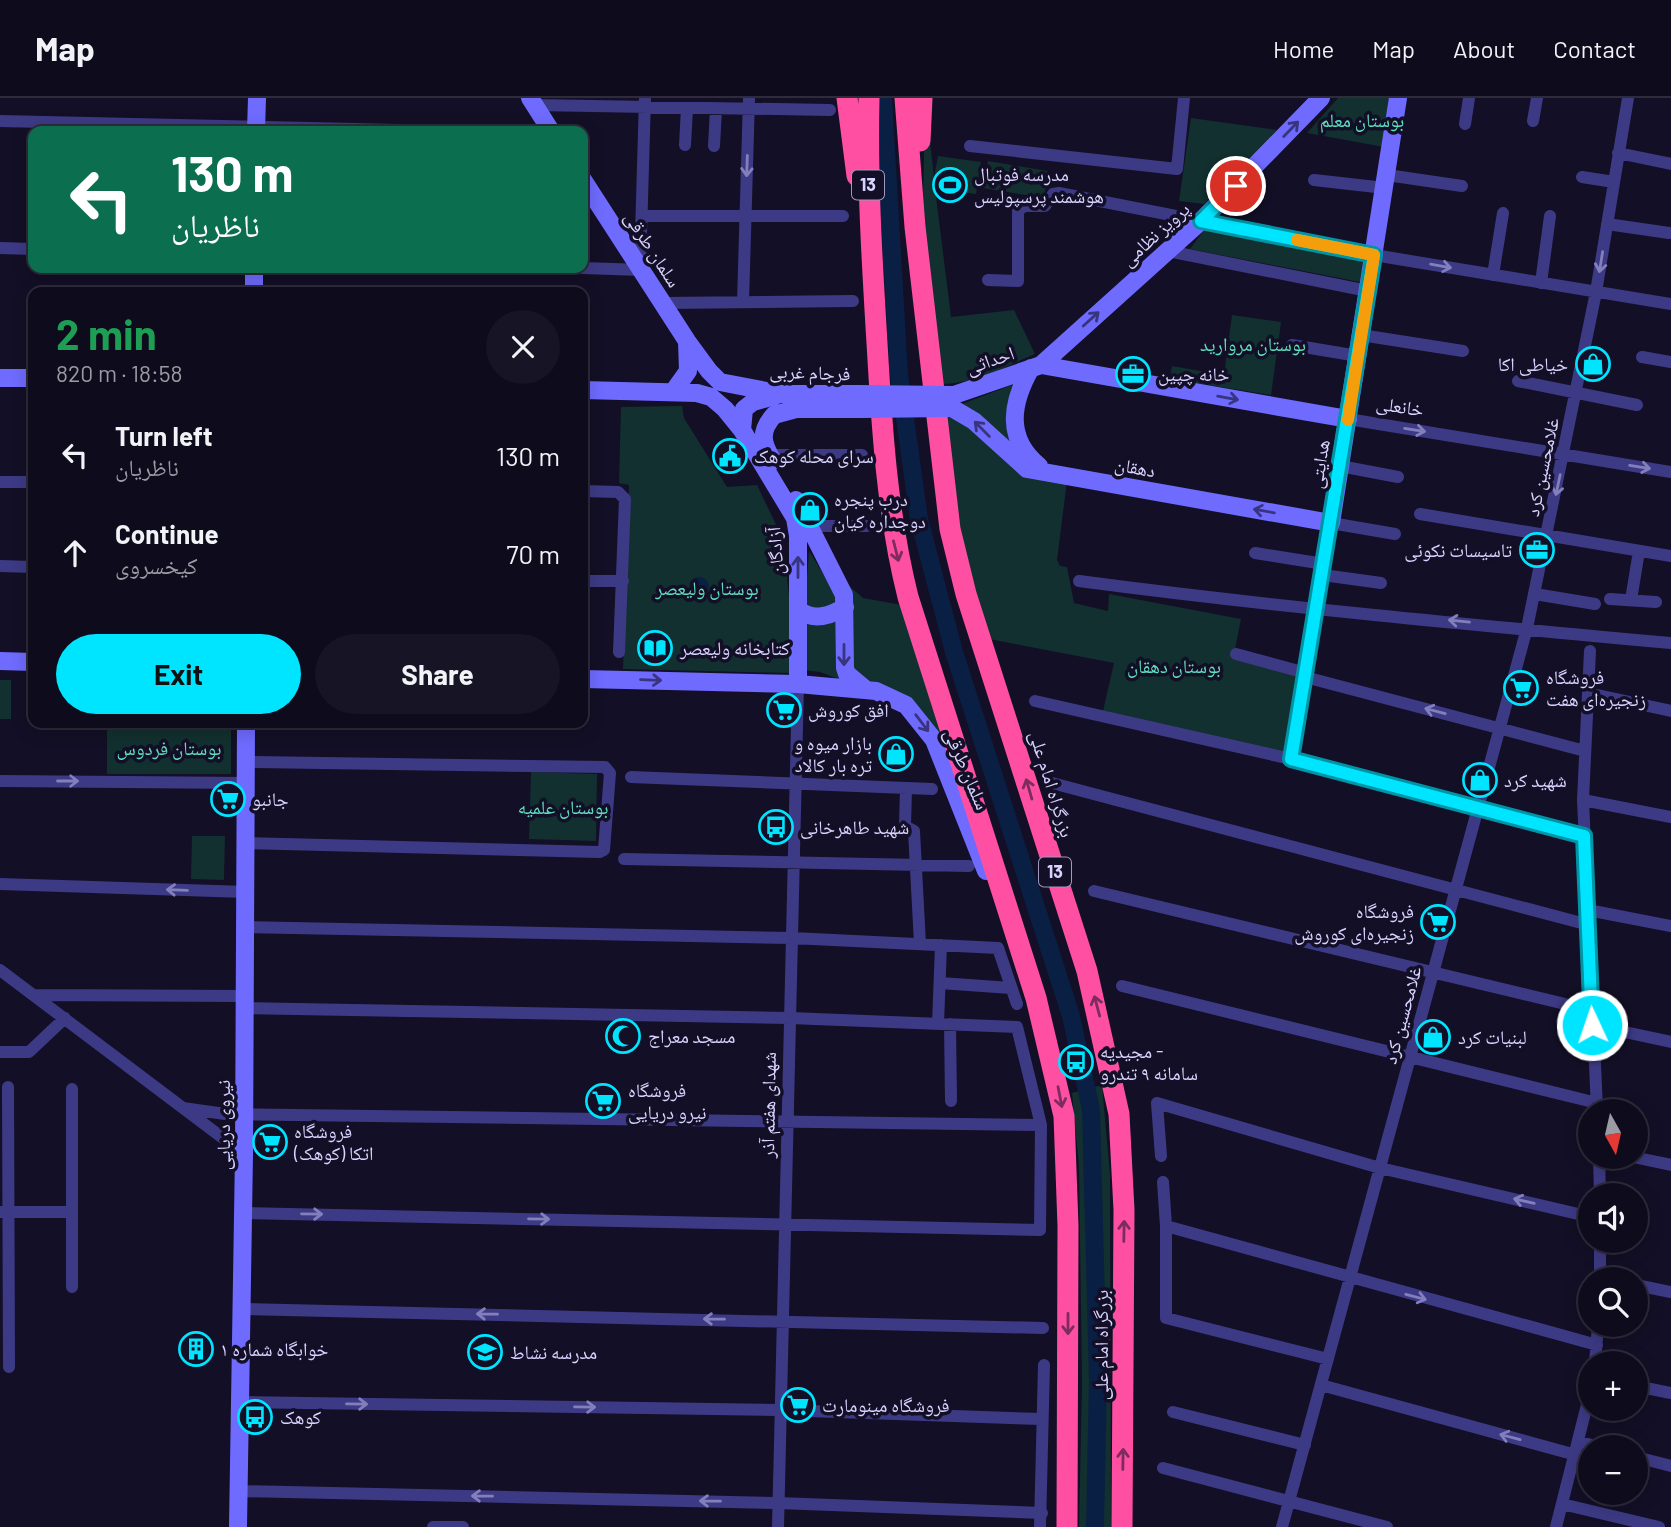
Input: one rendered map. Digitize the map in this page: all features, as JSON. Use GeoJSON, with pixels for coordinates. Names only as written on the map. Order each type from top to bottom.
{"type":"FeatureCollection","features":[{"type":"Feature","properties":{"kind":"highway","name":"بزرگراه امام علی"},"geometry":{"type":"LineString","coordinates":[[869,98],[868,172],[873,272],[884,457],[893,540],[908,597],[1049,1044],[1064,1116],[1068,1239],[1067,1527]]}},
{"type":"Feature","properties":{"kind":"highway","name":"بزرگراه امام علی"},"geometry":{"type":"LineString","coordinates":[[905,98],[915,226],[941,468],[957,559],[1087,971],[1119,1114],[1124,1210],[1122,1527]]}},
{"type":"Feature","properties":{"kind":"highway"},"geometry":{"type":"LineString","coordinates":[[915,226],[922,98]]}},
{"type":"Feature","properties":{"kind":"highway"},"geometry":{"type":"LineString","coordinates":[[838,104],[873,272]]}},
{"type":"Feature","properties":{"kind":"main road"},"geometry":{"type":"LineString","coordinates":[[256,126],[257,98]]}},
{"type":"Feature","properties":{"kind":"main road","name":"پرویز نظامی"},"geometry":{"type":"LineString","coordinates":[[1036,366],[1201,221],[1321,98]]}},
{"type":"Feature","properties":{"kind":"main road","name":"هدایتی"},"geometry":{"type":"LineString","coordinates":[[1331,523],[1398,98]]}},
{"type":"Feature","properties":{"kind":"main road","name":"هدایتی"},"geometry":{"type":"LineString","coordinates":[[1386,182],[1393,170],[1405,98]]}},
{"type":"Feature","properties":{"kind":"main road"},"geometry":{"type":"LineString","coordinates":[[532,102],[548,126]]}},
{"type":"Feature","properties":{"kind":"main road","name":"سلمان طرقی"},"geometry":{"type":"LineString","coordinates":[[588,188],[687,341]]}},
{"type":"Feature","properties":{"kind":"main road"},"geometry":{"type":"LineString","coordinates":[[673,392],[688,371],[687,341]]}},
{"type":"Feature","properties":{"kind":"main road","name":"فرجام غربی"},"geometry":{"type":"LineString","coordinates":[[687,341],[720,382],[782,394],[859,402]]}},
{"type":"Feature","properties":{"kind":"main road"},"geometry":{"type":"LineString","coordinates":[[1036,366],[1017,403],[1015,437],[1027,456],[1050,474]]}},
{"type":"Feature","properties":{"kind":"main road","name":"احداثی"},"geometry":{"type":"LineString","coordinates":[[953,401],[1036,366]]}},
{"type":"Feature","properties":{"kind":"main road","name":"خانعلی"},"geometry":{"type":"LineString","coordinates":[[1036,366],[1348,419]]}},
{"type":"Feature","properties":{"kind":"main road"},"geometry":{"type":"LineString","coordinates":[[0,378],[28,379]]}},
{"type":"Feature","properties":{"kind":"main road","name":"آزادگان"},"geometry":{"type":"LineString","coordinates":[[588,390],[697,393],[711,397],[726,409],[742,430],[794,518],[798,536],[798,684]]}},
{"type":"Feature","properties":{"kind":"main road"},"geometry":{"type":"LineString","coordinates":[[742,430],[744,409],[753,402],[782,394]]}},
{"type":"Feature","properties":{"kind":"main road","name":"فرجام غربی"},"geometry":{"type":"LineString","coordinates":[[769,455],[762,442],[762,432],[774,415],[796,409],[859,402],[953,401]]}},
{"type":"Feature","properties":{"kind":"main road","name":"دهقان"},"geometry":{"type":"LineString","coordinates":[[953,401],[1027,469],[1331,523]]}},
{"type":"Feature","properties":{"kind":"main road"},"geometry":{"type":"LineString","coordinates":[[769,455],[811,526],[821,554],[844,595],[845,668],[865,689]]}},
{"type":"Feature","properties":{"kind":"main road"},"geometry":{"type":"LineString","coordinates":[[798,609],[804,615],[821,617],[845,607]]}},
{"type":"Feature","properties":{"kind":"main road"},"geometry":{"type":"LineString","coordinates":[[0,661],[28,662]]}},
{"type":"Feature","properties":{"kind":"main road","name":"سلمان طرقی"},"geometry":{"type":"LineString","coordinates":[[588,679],[798,684],[865,689],[897,699],[928,729],[942,757],[1019,948]]}},
{"type":"Feature","properties":{"kind":"main road","name":"نیروی دریایی"},"geometry":{"type":"LineString","coordinates":[[238,1527],[244,1154],[246,728]]}},
{"type":"Feature","properties":{"kind":"street"},"geometry":{"type":"LineString","coordinates":[[970,146],[1177,169],[1184,98]]}},
{"type":"Feature","properties":{"kind":"street"},"geometry":{"type":"LineString","coordinates":[[1465,124],[1469,98]]}},
{"type":"Feature","properties":{"kind":"street"},"geometry":{"type":"LineString","coordinates":[[1532,121],[1536,98]]}},
{"type":"Feature","properties":{"kind":"street","name":"غلامحسین کرد"},"geometry":{"type":"LineString","coordinates":[[1282,1527],[1527,628],[1596,292],[1628,98]]}},
{"type":"Feature","properties":{"kind":"street"},"geometry":{"type":"LineString","coordinates":[[532,102],[645,103],[687,108],[749,104],[838,104]]}},
{"type":"Feature","properties":{"kind":"street"},"geometry":{"type":"LineString","coordinates":[[588,268],[641,269],[645,103]]}},
{"type":"Feature","properties":{"kind":"street"},"geometry":{"type":"LineString","coordinates":[[743,302],[749,104]]}},
{"type":"Feature","properties":{"kind":"street"},"geometry":{"type":"LineString","coordinates":[[685,145],[687,108]]}},
{"type":"Feature","properties":{"kind":"street"},"geometry":{"type":"LineString","coordinates":[[714,146],[716,108]]}},
{"type":"Feature","properties":{"kind":"street"},"geometry":{"type":"LineString","coordinates":[[0,121],[160,126]]}},
{"type":"Feature","properties":{"kind":"street"},"geometry":{"type":"LineString","coordinates":[[1618,153],[1671,164]]}},
{"type":"Feature","properties":{"kind":"street"},"geometry":{"type":"LineString","coordinates":[[1582,177],[1614,182]]}},
{"type":"Feature","properties":{"kind":"street"},"geometry":{"type":"LineString","coordinates":[[1314,180],[1462,186]]}},
{"type":"Feature","properties":{"kind":"street"},"geometry":{"type":"LineString","coordinates":[[988,279],[1018,281],[1018,211],[1024,206],[1045,206],[1053,194],[1374,255],[1671,304]]}},
{"type":"Feature","properties":{"kind":"street"},"geometry":{"type":"LineString","coordinates":[[1493,275],[1503,213]]}},
{"type":"Feature","properties":{"kind":"street"},"geometry":{"type":"LineString","coordinates":[[642,216],[843,216]]}},
{"type":"Feature","properties":{"kind":"street"},"geometry":{"type":"LineString","coordinates":[[1541,283],[1550,216]]}},
{"type":"Feature","properties":{"kind":"street"},"geometry":{"type":"LineString","coordinates":[[1607,224],[1669,233]]}},
{"type":"Feature","properties":{"kind":"street"},"geometry":{"type":"LineString","coordinates":[[0,248],[28,249]]}},
{"type":"Feature","properties":{"kind":"street"},"geometry":{"type":"LineString","coordinates":[[1168,251],[1368,291]]}},
{"type":"Feature","properties":{"kind":"street"},"geometry":{"type":"LineString","coordinates":[[663,303],[852,301]]}},
{"type":"Feature","properties":{"kind":"street"},"geometry":{"type":"LineString","coordinates":[[1361,335],[1463,351]]}},
{"type":"Feature","properties":{"kind":"street"},"geometry":{"type":"LineString","coordinates":[[1292,345],[1358,356]]}},
{"type":"Feature","properties":{"kind":"street"},"geometry":{"type":"LineString","coordinates":[[1642,357],[1671,362]]}},
{"type":"Feature","properties":{"kind":"street"},"geometry":{"type":"LineString","coordinates":[[1518,382],[1577,391],[1637,405]]}},
{"type":"Feature","properties":{"kind":"street","name":"خانعلی"},"geometry":{"type":"LineString","coordinates":[[1348,419],[1671,472]]}},
{"type":"Feature","properties":{"kind":"street"},"geometry":{"type":"LineString","coordinates":[[769,455],[862,455]]}},
{"type":"Feature","properties":{"kind":"street"},"geometry":{"type":"LineString","coordinates":[[1340,466],[1398,477]]}},
{"type":"Feature","properties":{"kind":"street"},"geometry":{"type":"LineString","coordinates":[[0,482],[28,482]]}},
{"type":"Feature","properties":{"kind":"street"},"geometry":{"type":"LineString","coordinates":[[588,492],[622,494],[625,499],[619,652]]}},
{"type":"Feature","properties":{"kind":"street"},"geometry":{"type":"LineString","coordinates":[[1420,514],[1671,556]]}},
{"type":"Feature","properties":{"kind":"street"},"geometry":{"type":"LineString","coordinates":[[1331,523],[1395,534]]}},
{"type":"Feature","properties":{"kind":"street","name":"هدایتی"},"geometry":{"type":"LineString","coordinates":[[1291,759],[1331,523]]}},
{"type":"Feature","properties":{"kind":"street"},"geometry":{"type":"LineString","coordinates":[[811,526],[867,526]]}},
{"type":"Feature","properties":{"kind":"street"},"geometry":{"type":"LineString","coordinates":[[1631,600],[1639,551]]}},
{"type":"Feature","properties":{"kind":"street"},"geometry":{"type":"LineString","coordinates":[[1255,553],[1381,583]]}},
{"type":"Feature","properties":{"kind":"street"},"geometry":{"type":"LineString","coordinates":[[0,566],[28,567]]}},
{"type":"Feature","properties":{"kind":"street"},"geometry":{"type":"LineString","coordinates":[[588,581],[623,582]]}},
{"type":"Feature","properties":{"kind":"street"},"geometry":{"type":"LineString","coordinates":[[1079,581],[1266,606],[1317,608],[1671,643]]}},
{"type":"Feature","properties":{"kind":"street"},"geometry":{"type":"LineString","coordinates":[[1535,594],[1595,604]]}},
{"type":"Feature","properties":{"kind":"street"},"geometry":{"type":"LineString","coordinates":[[1610,598],[1656,602]]}},
{"type":"Feature","properties":{"kind":"street"},"geometry":{"type":"LineString","coordinates":[[1590,651],[1583,800],[1590,1010],[1597,1099]]}},
{"type":"Feature","properties":{"kind":"street"},"geometry":{"type":"LineString","coordinates":[[1236,654],[1585,751]]}},
{"type":"Feature","properties":{"kind":"street","name":"شهدای هفتم آذر"},"geometry":{"type":"LineString","coordinates":[[778,1527],[798,684]]}},
{"type":"Feature","properties":{"kind":"street"},"geometry":{"type":"LineString","coordinates":[[1588,694],[1671,710]]}},
{"type":"Feature","properties":{"kind":"street"},"geometry":{"type":"LineString","coordinates":[[1035,701],[1291,759],[1584,836]]}},
{"type":"Feature","properties":{"kind":"street"},"geometry":{"type":"LineString","coordinates":[[246,762],[608,768],[604,850],[600,852],[246,843]]}},
{"type":"Feature","properties":{"kind":"street"},"geometry":{"type":"LineString","coordinates":[[631,777],[932,789]]}},
{"type":"Feature","properties":{"kind":"street"},"geometry":{"type":"LineString","coordinates":[[0,781],[246,783]]}},
{"type":"Feature","properties":{"kind":"street"},"geometry":{"type":"LineString","coordinates":[[1052,783],[1589,925]]}},
{"type":"Feature","properties":{"kind":"street"},"geometry":{"type":"LineString","coordinates":[[906,788],[905,826],[914,831],[920,944]]}},
{"type":"Feature","properties":{"kind":"street"},"geometry":{"type":"LineString","coordinates":[[1583,800],[1671,817]]}},
{"type":"Feature","properties":{"kind":"street"},"geometry":{"type":"LineString","coordinates":[[624,859],[793,865],[969,866]]}},
{"type":"Feature","properties":{"kind":"street"},"geometry":{"type":"LineString","coordinates":[[0,884],[246,892]]}},
{"type":"Feature","properties":{"kind":"street"},"geometry":{"type":"LineString","coordinates":[[1094,891],[1590,1010]]}},
{"type":"Feature","properties":{"kind":"street"},"geometry":{"type":"LineString","coordinates":[[1588,910],[1671,926]]}},
{"type":"Feature","properties":{"kind":"street"},"geometry":{"type":"LineString","coordinates":[[246,927],[792,938],[998,948],[1017,1004]]}},
{"type":"Feature","properties":{"kind":"street"},"geometry":{"type":"LineString","coordinates":[[941,945],[940,983],[951,1101]]}},
{"type":"Feature","properties":{"kind":"street"},"geometry":{"type":"LineString","coordinates":[[0,970],[244,1154]]}},
{"type":"Feature","properties":{"kind":"street"},"geometry":{"type":"LineString","coordinates":[[940,983],[1012,988]]}},
{"type":"Feature","properties":{"kind":"street"},"geometry":{"type":"LineString","coordinates":[[1122,986],[1410,1057],[1578,1102]]}},
{"type":"Feature","properties":{"kind":"street"},"geometry":{"type":"LineString","coordinates":[[34,995],[1017,1027],[1041,1125],[1040,1230],[243,1213]]}},
{"type":"Feature","properties":{"kind":"street"},"geometry":{"type":"LineString","coordinates":[[0,1052],[29,1052],[65,1018]]}},
{"type":"Feature","properties":{"kind":"street"},"geometry":{"type":"LineString","coordinates":[[1592,1025],[1671,1042]]}},
{"type":"Feature","properties":{"kind":"street"},"geometry":{"type":"LineString","coordinates":[[8,1087],[4,1212],[9,1367]]}},
{"type":"Feature","properties":{"kind":"street"},"geometry":{"type":"LineString","coordinates":[[72,1090],[69,1212],[72,1287]]}},
{"type":"Feature","properties":{"kind":"street"},"geometry":{"type":"LineString","coordinates":[[1161,1156],[1157,1103],[1380,1168],[1578,1214]]}},
{"type":"Feature","properties":{"kind":"street"},"geometry":{"type":"LineString","coordinates":[[183,1108],[217,1113],[1041,1125]]}},
{"type":"Feature","properties":{"kind":"street"},"geometry":{"type":"LineString","coordinates":[[1648,1160],[1671,1165]]}},
{"type":"Feature","properties":{"kind":"street"},"geometry":{"type":"LineString","coordinates":[[1163,1182],[1166,1226],[1164,1315],[1170,1320],[1328,1359]]}},
{"type":"Feature","properties":{"kind":"street"},"geometry":{"type":"LineString","coordinates":[[4,1212],[69,1212]]}},
{"type":"Feature","properties":{"kind":"street"},"geometry":{"type":"LineString","coordinates":[[1166,1226],[1350,1279],[1597,1345]]}},
{"type":"Feature","properties":{"kind":"street"},"geometry":{"type":"LineString","coordinates":[[1648,1287],[1671,1292]]}},
{"type":"Feature","properties":{"kind":"street"},"geometry":{"type":"LineString","coordinates":[[242,1309],[1043,1328]]}},
{"type":"Feature","properties":{"kind":"street"},"geometry":{"type":"LineString","coordinates":[[1596,1351],[1597,1337]]}},
{"type":"Feature","properties":{"kind":"street"},"geometry":{"type":"LineString","coordinates":[[1040,1527],[1044,1365]]}},
{"type":"Feature","properties":{"kind":"street"},"geometry":{"type":"LineString","coordinates":[[1321,1385],[1578,1448],[1556,1527]]}},
{"type":"Feature","properties":{"kind":"street"},"geometry":{"type":"LineString","coordinates":[[1648,1388],[1671,1393]]}},
{"type":"Feature","properties":{"kind":"street"},"geometry":{"type":"LineString","coordinates":[[240,1402],[780,1410],[1041,1419]]}},
{"type":"Feature","properties":{"kind":"street"},"geometry":{"type":"LineString","coordinates":[[1172,1412],[1304,1445]]}},
{"type":"Feature","properties":{"kind":"street"},"geometry":{"type":"LineString","coordinates":[[1648,1460],[1671,1466]]}},
{"type":"Feature","properties":{"kind":"street"},"geometry":{"type":"LineString","coordinates":[[1163,1468],[1387,1527]]}},
{"type":"Feature","properties":{"kind":"street"},"geometry":{"type":"LineString","coordinates":[[238,1491],[778,1503],[1042,1513]]}},
{"type":"Feature","properties":{"kind":"street"},"geometry":{"type":"LineString","coordinates":[[1562,1504],[1659,1527]]}},
{"type":"Feature","properties":{"kind":"street"},"geometry":{"type":"LineString","coordinates":[[433,1527],[463,1527]]}},
{"type":"Feature","properties":{"kind":"green space"},"geometry":{"type":"Polygon","coordinates":[[[925,98],[934,177],[938,156],[981,162],[976,194],[935,189],[951,317],[1014,310],[1035,354],[988,374],[952,384],[939,384],[923,207],[925,98]]]}},
{"type":"Feature","properties":{"kind":"green space","name":"بوستان معلم"},"geometry":{"type":"Polygon","coordinates":[[[1338,98],[1392,98],[1384,147],[1307,133],[1338,98]]]}},
{"type":"Feature","properties":{"kind":"green space"},"geometry":{"type":"Polygon","coordinates":[[[1191,118],[1277,130],[1204,204],[1179,201],[1191,118]]]}},
{"type":"Feature","properties":{"kind":"green space"},"geometry":{"type":"Polygon","coordinates":[[[988,161],[1048,171],[1044,198],[983,188],[988,161]]]}},
{"type":"Feature","properties":{"kind":"green space"},"geometry":{"type":"Polygon","coordinates":[[[1205,229],[1364,257],[1360,282],[1190,249],[1205,229]]]}},
{"type":"Feature","properties":{"kind":"green space","name":"بوستان مروارید"},"geometry":{"type":"Polygon","coordinates":[[[1232,315],[1281,322],[1271,395],[1170,379],[1172,366],[1224,375],[1232,315]]]}},
{"type":"Feature","properties":{"kind":"green space"},"geometry":{"type":"Polygon","coordinates":[[[1017,383],[1017,455],[997,430],[962,404],[1017,383]]]}},
{"type":"Feature","properties":{"kind":"green space","name":"بوستان ولیعصر"},"geometry":{"type":"Polygon","coordinates":[[[682,406],[684,418],[727,487],[757,485],[783,539],[791,615],[790,673],[623,669],[629,485],[619,483],[621,407],[682,406]]]}},
{"type":"Feature","properties":{"kind":"green space","name":"بوستان دهقان"},"geometry":{"type":"Polygon","coordinates":[[[943,415],[955,415],[1067,481],[1057,560],[1060,566],[1067,567],[1074,603],[1108,611],[1109,594],[1241,619],[1233,659],[1296,674],[1283,754],[1103,711],[1114,663],[989,639],[967,574],[943,415]]]}},
{"type":"Feature","properties":{"kind":"green space"},"geometry":{"type":"Polygon","coordinates":[[[809,551],[840,601],[823,609],[805,605],[809,551]]]}},
{"type":"Feature","properties":{"kind":"green space"},"geometry":{"type":"Polygon","coordinates":[[[841,579],[863,598],[902,605],[955,761],[939,739],[853,676],[841,579]]]}},
{"type":"Feature","properties":{"kind":"green space"},"geometry":{"type":"Polygon","coordinates":[[[840,619],[852,684],[820,672],[803,670],[806,623],[840,619]]]}},
{"type":"Feature","properties":{"kind":"green space"},"geometry":{"type":"Polygon","coordinates":[[[0,680],[11,680],[11,719],[0,719],[0,680]]]}},
{"type":"Feature","properties":{"kind":"green space","name":"بوستان فردوس"},"geometry":{"type":"Polygon","coordinates":[[[107,728],[231,729],[231,774],[107,774],[107,728]]]}},
{"type":"Feature","properties":{"kind":"green space","name":"بوستان علمیه"},"geometry":{"type":"Polygon","coordinates":[[[531,772],[597,774],[596,841],[529,839],[531,772]]]}},
{"type":"Feature","properties":{"kind":"green space"},"geometry":{"type":"Polygon","coordinates":[[[192,836],[225,836],[224,880],[191,879],[192,836]]]}},
{"type":"Feature","properties":{"kind":"green space"},"geometry":{"type":"Polygon","coordinates":[[[1102,1085],[1110,1175],[1111,1527],[1079,1527],[1082,1383],[1079,1166],[1072,1093],[1102,1085]]]}},
{"type":"Feature","properties":{"kind":"water"},"geometry":{"type":"Polygon","coordinates":[[[695,577],[703,577],[709,587],[703,597],[695,597],[689,591],[689,583],[695,577]]]}},
{"type":"Feature","properties":{"kind":"waterway"},"geometry":{"type":"LineString","coordinates":[[883,98],[899,375],[919,519],[954,652],[1071,1016],[1091,1110],[1098,1380],[1095,1527]]}},
{"type":"Feature","properties":{"kind":"slow traffic"},"geometry":{"type":"LineString","coordinates":[[1297,240],[1374,255],[1348,420]]}},
{"type":"Feature","properties":{"kind":"place","name":"مدرسه فوتبال هوشمند پرسپولیس"},"geometry":{"type":"Point","coordinates":[950,185]}},
{"type":"Feature","properties":{"kind":"place","name":"خیاطی اکا"},"geometry":{"type":"Point","coordinates":[1593,364]}},
{"type":"Feature","properties":{"kind":"place","name":"خانه چپین"},"geometry":{"type":"Point","coordinates":[1133,374]}},
{"type":"Feature","properties":{"kind":"place","name":"سرای محله کوهک"},"geometry":{"type":"Point","coordinates":[730,456]}},
{"type":"Feature","properties":{"kind":"place","name":"درب پنجره دوجداره کیان"},"geometry":{"type":"Point","coordinates":[810,510]}},
{"type":"Feature","properties":{"kind":"place","name":"تاسیسات نکوئی"},"geometry":{"type":"Point","coordinates":[1537,550]}},
{"type":"Feature","properties":{"kind":"place","name":"کتابخانه ولیعصر"},"geometry":{"type":"Point","coordinates":[655,648]}},
{"type":"Feature","properties":{"kind":"place","name":"فروشگاه زنجیره‌ای هفت"},"geometry":{"type":"Point","coordinates":[1521,688]}},
{"type":"Feature","properties":{"kind":"place","name":"افق کوروش"},"geometry":{"type":"Point","coordinates":[784,710]}},
{"type":"Feature","properties":{"kind":"place","name":"بازار میوه و تره بار کالاد"},"geometry":{"type":"Point","coordinates":[896,754]}},
{"type":"Feature","properties":{"kind":"place","name":"شهید کرد"},"geometry":{"type":"Point","coordinates":[1480,780]}},
{"type":"Feature","properties":{"kind":"place","name":"جانبو"},"geometry":{"type":"Point","coordinates":[228,799]}},
{"type":"Feature","properties":{"kind":"place","name":"شهید طاهرخانی"},"geometry":{"type":"Point","coordinates":[776,827]}},
{"type":"Feature","properties":{"kind":"place","name":"فروشگاه زنجیره‌ای کوروش"},"geometry":{"type":"Point","coordinates":[1438,922]}},
{"type":"Feature","properties":{"kind":"place","name":"مسجد معراج"},"geometry":{"type":"Point","coordinates":[623,1036]}},
{"type":"Feature","properties":{"kind":"place","name":"لبنیات کرد"},"geometry":{"type":"Point","coordinates":[1433,1037]}},
{"type":"Feature","properties":{"kind":"place","name":"مجیدیه - سامانه ۹ تندرو"},"geometry":{"type":"Point","coordinates":[1076,1062]}},
{"type":"Feature","properties":{"kind":"place","name":"فروشگاه نیرو دریایی"},"geometry":{"type":"Point","coordinates":[603,1101]}},
{"type":"Feature","properties":{"kind":"place","name":"فروشگاه اتکا (کوهک)"},"geometry":{"type":"Point","coordinates":[270,1142]}},
{"type":"Feature","properties":{"kind":"place","name":"خوابگاه شماره ۱"},"geometry":{"type":"Point","coordinates":[196,1349]}},
{"type":"Feature","properties":{"kind":"place","name":"مدرسه نشاط"},"geometry":{"type":"Point","coordinates":[485,1352]}},
{"type":"Feature","properties":{"kind":"place","name":"فروشگاه مینومارت"},"geometry":{"type":"Point","coordinates":[798,1405]}},
{"type":"Feature","properties":{"kind":"place","name":"کوهک"},"geometry":{"type":"Point","coordinates":[255,1417]}},
{"type":"Feature","properties":{"kind":"route"},"geometry":{"type":"LineString","coordinates":[[1236,186],[1201,221],[1374,255],[1291,759],[1584,836],[1592,1025]]}}]}
